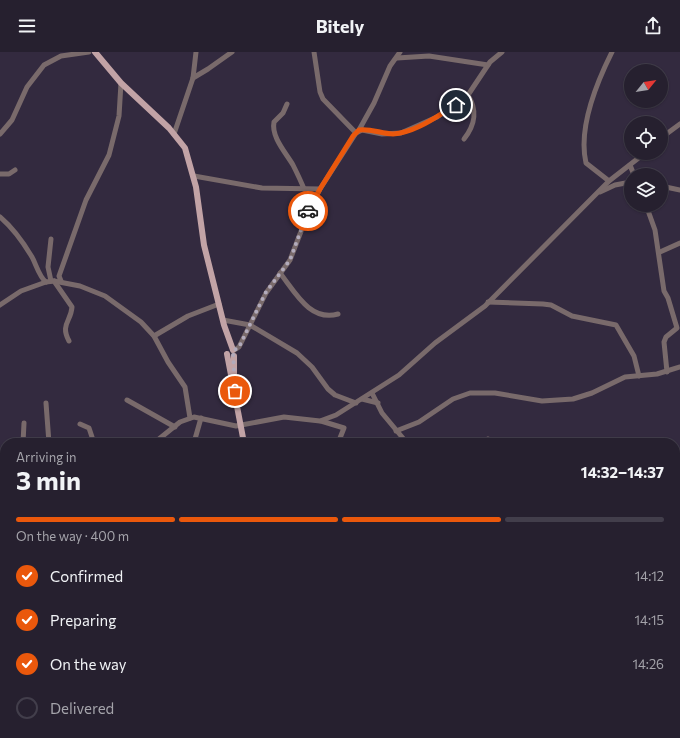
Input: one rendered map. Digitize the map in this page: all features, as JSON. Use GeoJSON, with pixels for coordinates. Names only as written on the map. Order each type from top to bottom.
{"type":"FeatureCollection","features":[{"type":"Feature","properties":{"kind":"main road"},"geometry":{"type":"LineString","coordinates":[[97,53],[121,83],[174,134],[185,148],[194,176],[201,234],[231,353],[235,391],[243,438]]}},
{"type":"Feature","properties":{"kind":"street"},"geometry":{"type":"LineString","coordinates":[[0,134],[12,120],[27,87],[44,65],[61,56],[89,52]]}},
{"type":"Feature","properties":{"kind":"street"},"geometry":{"type":"LineString","coordinates":[[174,134],[193,78],[196,52]]}},
{"type":"Feature","properties":{"kind":"street"},"geometry":{"type":"LineString","coordinates":[[193,78],[214,66],[232,52]]}},
{"type":"Feature","properties":{"kind":"street"},"geometry":{"type":"LineString","coordinates":[[314,52],[323,99],[357,132],[382,134],[401,133],[437,117],[468,95],[488,65],[501,53]]}},
{"type":"Feature","properties":{"kind":"street"},"geometry":{"type":"LineString","coordinates":[[231,353],[237,354],[266,292],[290,260],[310,208],[320,189],[374,103],[390,66],[400,52]]}},
{"type":"Feature","properties":{"kind":"street"},"geometry":{"type":"LineString","coordinates":[[609,181],[586,163],[583,150],[590,107],[601,74],[612,52]]}},
{"type":"Feature","properties":{"kind":"street"},"geometry":{"type":"LineString","coordinates":[[397,58],[429,56],[488,65]]}},
{"type":"Feature","properties":{"kind":"street"},"geometry":{"type":"LineString","coordinates":[[61,282],[59,276],[78,219],[109,155],[119,116],[121,83]]}},
{"type":"Feature","properties":{"kind":"street"},"geometry":{"type":"LineString","coordinates":[[464,139],[473,125],[474,108],[468,95]]}},
{"type":"Feature","properties":{"kind":"street"},"geometry":{"type":"LineString","coordinates":[[287,104],[283,113],[274,122],[274,126],[282,148],[293,164],[304,189]]}},
{"type":"Feature","properties":{"kind":"street"},"geometry":{"type":"LineString","coordinates":[[668,133],[680,124]]}},
{"type":"Feature","properties":{"kind":"street"},"geometry":{"type":"LineString","coordinates":[[320,421],[336,415],[399,375],[435,343],[488,302],[609,181],[636,160]]}},
{"type":"Feature","properties":{"kind":"street"},"geometry":{"type":"LineString","coordinates":[[0,174],[9,174],[15,170]]}},
{"type":"Feature","properties":{"kind":"street"},"geometry":{"type":"LineString","coordinates":[[194,176],[262,188],[320,189]]}},
{"type":"Feature","properties":{"kind":"street"},"geometry":{"type":"LineString","coordinates":[[596,195],[615,185],[624,183]]}},
{"type":"Feature","properties":{"kind":"street"},"geometry":{"type":"LineString","coordinates":[[668,187],[680,190]]}},
{"type":"Feature","properties":{"kind":"street"},"geometry":{"type":"LineString","coordinates":[[649,212],[655,230],[660,252],[664,291],[668,298],[677,328],[666,337],[664,342],[667,372]]}},
{"type":"Feature","properties":{"kind":"street"},"geometry":{"type":"LineString","coordinates":[[0,217],[16,232],[32,256],[42,278],[50,281],[80,286],[105,296],[141,322],[154,336],[168,362],[185,387],[190,418]]}},
{"type":"Feature","properties":{"kind":"street"},"geometry":{"type":"LineString","coordinates":[[51,239],[48,263],[50,281],[72,307],[65,329],[69,340]]}},
{"type":"Feature","properties":{"kind":"street"},"geometry":{"type":"LineString","coordinates":[[660,252],[680,242]]}},
{"type":"Feature","properties":{"kind":"street"},"geometry":{"type":"LineString","coordinates":[[280,273],[311,311],[328,317],[338,314]]}},
{"type":"Feature","properties":{"kind":"street"},"geometry":{"type":"LineString","coordinates":[[0,306],[21,290],[50,281]]}},
{"type":"Feature","properties":{"kind":"street"},"geometry":{"type":"LineString","coordinates":[[488,302],[551,305],[572,316],[616,325],[634,356],[639,376]]}},
{"type":"Feature","properties":{"kind":"street"},"geometry":{"type":"LineString","coordinates":[[154,336],[188,316],[219,304]]}},
{"type":"Feature","properties":{"kind":"street"},"geometry":{"type":"LineString","coordinates":[[223,322],[250,325],[302,357],[335,395],[356,403]]}},
{"type":"Feature","properties":{"kind":"street"},"geometry":{"type":"LineString","coordinates":[[396,432],[419,422],[453,399],[470,393],[495,394],[542,401],[573,399],[592,394],[625,377],[667,372],[680,366]]}},
{"type":"Feature","properties":{"kind":"street"},"geometry":{"type":"LineString","coordinates":[[372,393],[382,413],[400,438]]}},
{"type":"Feature","properties":{"kind":"street"},"geometry":{"type":"LineString","coordinates":[[362,399],[378,403]]}},
{"type":"Feature","properties":{"kind":"street"},"geometry":{"type":"LineString","coordinates":[[127,400],[175,427]]}},
{"type":"Feature","properties":{"kind":"street"},"geometry":{"type":"LineString","coordinates":[[46,403],[49,438]]}},
{"type":"Feature","properties":{"kind":"street"},"geometry":{"type":"LineString","coordinates":[[161,438],[180,422],[190,418],[201,418],[226,425],[241,426],[284,417],[320,421],[344,428],[340,438]]}},
{"type":"Feature","properties":{"kind":"street"},"geometry":{"type":"LineString","coordinates":[[195,438],[201,418]]}},
{"type":"Feature","properties":{"kind":"street"},"geometry":{"type":"LineString","coordinates":[[23,438],[24,423]]}},
{"type":"Feature","properties":{"kind":"street"},"geometry":{"type":"LineString","coordinates":[[80,424],[89,428],[92,438]]}},
{"type":"Feature","properties":{"kind":"way so far"},"geometry":{"type":"LineString","coordinates":[[235,391],[233,351],[239,347],[266,292],[290,260],[308,211]]}},
{"type":"Feature","properties":{"kind":"route"},"geometry":{"type":"LineString","coordinates":[[308,211],[353,136],[359,130],[368,130],[382,134],[401,133],[416,128],[456,105]]}}]}
